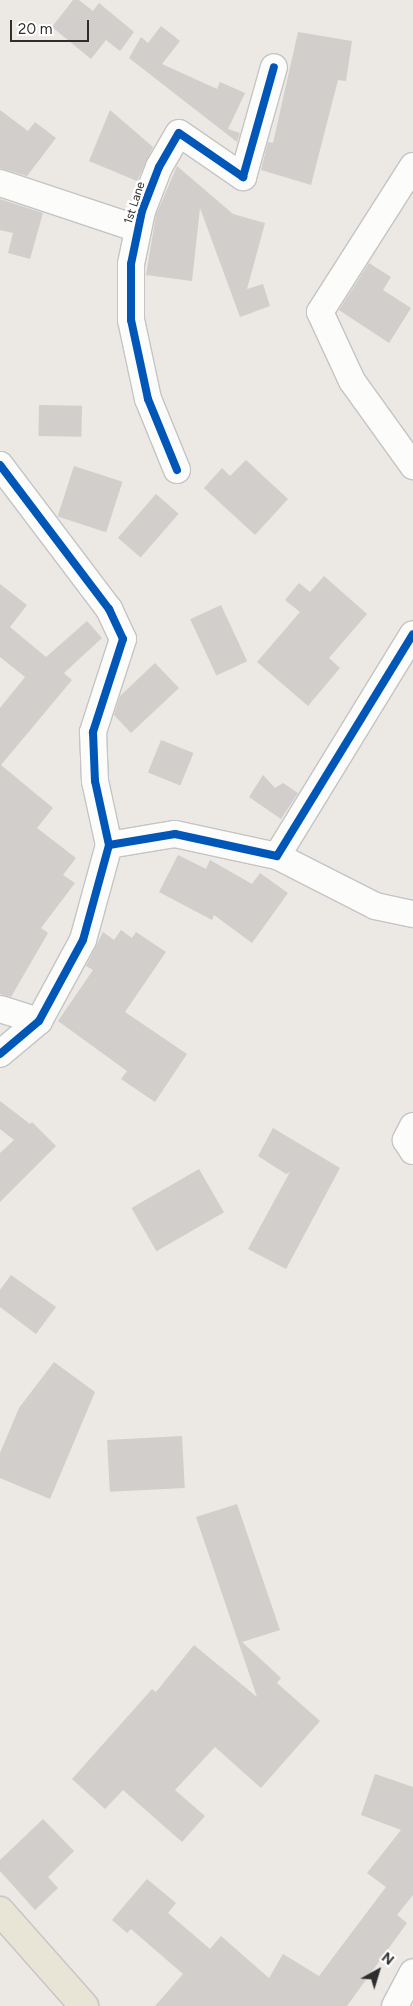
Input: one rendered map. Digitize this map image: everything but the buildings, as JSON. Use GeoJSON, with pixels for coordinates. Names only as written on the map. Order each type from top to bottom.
{"type":"FeatureCollection","features":[{"type":"Feature","properties":{"kind":"main road"},"geometry":{"type":"LineString","coordinates":[[0,1911],[84,2006]]}},
{"type":"Feature","properties":{"kind":"street","name":"1st Lane"},"geometry":{"type":"LineString","coordinates":[[177,470],[148,399],[134,340],[131,264],[138,229],[159,167],[179,133],[243,176],[274,67]]}},
{"type":"Feature","properties":{"kind":"street"},"geometry":{"type":"LineString","coordinates":[[413,166],[320,312],[352,381],[413,466]]}},
{"type":"Feature","properties":{"kind":"street","name":"1st Lane"},"geometry":{"type":"LineString","coordinates":[[0,183],[138,229]]}},
{"type":"Feature","properties":{"kind":"street"},"geometry":{"type":"LineString","coordinates":[[0,465],[109,609],[123,639],[93,732],[96,781],[109,845],[83,940],[39,1021],[0,1054]]}},
{"type":"Feature","properties":{"kind":"street"},"geometry":{"type":"LineString","coordinates":[[277,856],[413,634]]}},
{"type":"Feature","properties":{"kind":"street"},"geometry":{"type":"LineString","coordinates":[[109,845],[174,834],[277,856],[375,906],[413,914]]}},
{"type":"Feature","properties":{"kind":"street"},"geometry":{"type":"LineString","coordinates":[[0,1009],[39,1021]]}},
{"type":"Feature","properties":{"kind":"street"},"geometry":{"type":"LineString","coordinates":[[413,1126],[406,1140],[413,1151]]}},
{"type":"Feature","properties":{"kind":"street"},"geometry":{"type":"LineString","coordinates":[[395,2006],[413,1972]]}},
{"type":"Feature","properties":{"kind":"cycle path"},"geometry":{"type":"LineString","coordinates":[[177,470],[148,399],[131,320],[131,264],[142,211],[159,167],[179,133],[243,177],[274,67]]}},
{"type":"Feature","properties":{"kind":"cycle path"},"geometry":{"type":"LineString","coordinates":[[0,465],[109,609],[123,639],[93,732],[95,781],[109,845],[83,940],[39,1021],[0,1054]]}},
{"type":"Feature","properties":{"kind":"cycle path"},"geometry":{"type":"LineString","coordinates":[[109,845],[175,834],[277,856],[413,634]]}}]}
